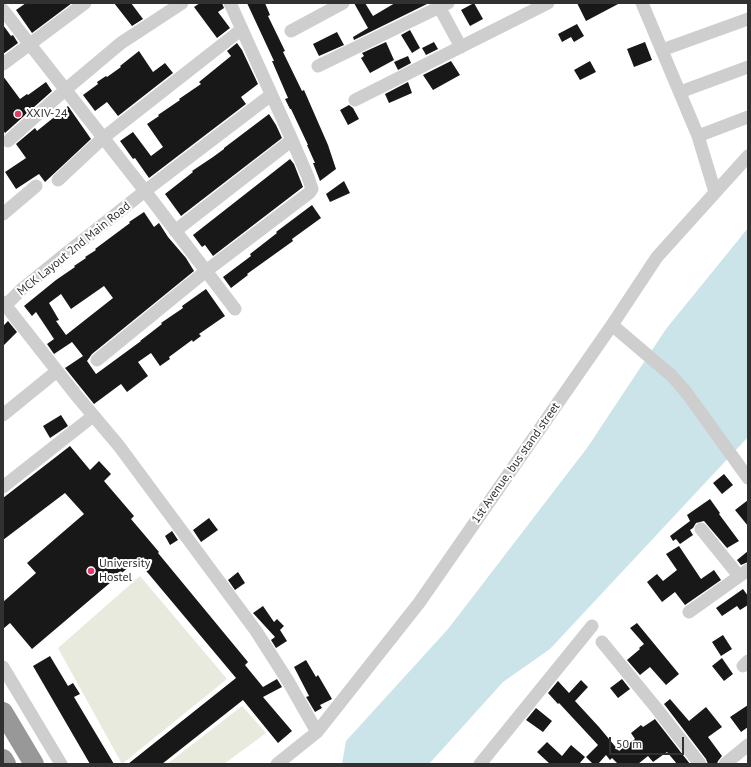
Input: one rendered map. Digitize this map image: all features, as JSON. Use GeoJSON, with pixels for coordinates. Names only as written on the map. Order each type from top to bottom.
{"type":"FeatureCollection","features":[{"type":"Feature","properties":{"kind":"highway"},"geometry":{"type":"LineString","coordinates":[[3,712],[34,764]]}},
{"type":"Feature","properties":{"kind":"highway"},"geometry":{"type":"LineString","coordinates":[[3,759],[6,764]]}},
{"type":"Feature","properties":{"kind":"street"},"geometry":{"type":"LineString","coordinates":[[3,64],[85,3]]}},
{"type":"Feature","properties":{"kind":"street"},"geometry":{"type":"LineString","coordinates":[[8,141],[122,43],[182,3]]}},
{"type":"Feature","properties":{"kind":"street"},"geometry":{"type":"LineString","coordinates":[[97,360],[206,271],[283,214],[312,190],[292,140],[230,3]]}},
{"type":"Feature","properties":{"kind":"street"},"geometry":{"type":"LineString","coordinates":[[291,31],[343,3]]}},
{"type":"Feature","properties":{"kind":"street"},"geometry":{"type":"LineString","coordinates":[[355,100],[548,3]]}},
{"type":"Feature","properties":{"kind":"street"},"geometry":{"type":"LineString","coordinates":[[643,3],[698,136],[715,192]]}},
{"type":"Feature","properties":{"kind":"street"},"geometry":{"type":"LineString","coordinates":[[318,66],[441,4],[461,47]]}},
{"type":"Feature","properties":{"kind":"street"},"geometry":{"type":"LineString","coordinates":[[3,10],[145,191],[235,310]]}},
{"type":"Feature","properties":{"kind":"street"},"geometry":{"type":"LineString","coordinates":[[662,50],[748,19]]}},
{"type":"Feature","properties":{"kind":"street"},"geometry":{"type":"LineString","coordinates":[[58,180],[103,138],[242,29]]}},
{"type":"Feature","properties":{"kind":"street"},"geometry":{"type":"LineString","coordinates":[[680,92],[748,67]]}},
{"type":"Feature","properties":{"kind":"street","name":"MCK Layout 2nd Main Road"},"geometry":{"type":"LineString","coordinates":[[4,305],[50,266],[145,191],[271,95]]}},
{"type":"Feature","properties":{"kind":"street"},"geometry":{"type":"LineString","coordinates":[[698,136],[748,117]]}},
{"type":"Feature","properties":{"kind":"street"},"geometry":{"type":"LineString","coordinates":[[175,231],[292,140]]}},
{"type":"Feature","properties":{"kind":"street","name":"1st Avenue, bus stand street"},"geometry":{"type":"LineString","coordinates":[[277,764],[317,732],[419,603],[612,325],[657,257],[748,156]]}},
{"type":"Feature","properties":{"kind":"street"},"geometry":{"type":"LineString","coordinates":[[3,214],[36,186]]}},
{"type":"Feature","properties":{"kind":"street"},"geometry":{"type":"LineString","coordinates":[[4,305],[119,446],[256,630],[288,681],[317,732]]}},
{"type":"Feature","properties":{"kind":"street"},"geometry":{"type":"LineString","coordinates":[[612,325],[672,376],[686,392],[748,478]]}},
{"type":"Feature","properties":{"kind":"street"},"geometry":{"type":"LineString","coordinates":[[3,415],[57,371]]}},
{"type":"Feature","properties":{"kind":"street"},"geometry":{"type":"LineString","coordinates":[[3,487],[93,416]]}},
{"type":"Feature","properties":{"kind":"street"},"geometry":{"type":"LineString","coordinates":[[689,612],[744,572],[700,529]]}},
{"type":"Feature","properties":{"kind":"street"},"geometry":{"type":"LineString","coordinates":[[480,764],[592,626]]}},
{"type":"Feature","properties":{"kind":"street"},"geometry":{"type":"LineString","coordinates":[[602,642],[700,764]]}},
{"type":"Feature","properties":{"kind":"street"},"geometry":{"type":"LineString","coordinates":[[3,667],[61,764]]}},
{"type":"Feature","properties":{"kind":"street"},"geometry":{"type":"LineString","coordinates":[[725,764],[748,745]]}},
{"type":"Feature","properties":{"kind":"shaded area"},"geometry":{"type":"Polygon","coordinates":[[[140,576],[227,679],[122,764],[58,648],[140,576]]]}},
{"type":"Feature","properties":{"kind":"shaded area"},"geometry":{"type":"Polygon","coordinates":[[[242,706],[266,733],[224,764],[167,764],[242,706]]]}},
{"type":"Feature","properties":{"kind":"water"},"geometry":{"type":"Polygon","coordinates":[[[748,228],[748,437],[550,649],[503,682],[429,764],[342,764],[346,741],[448,629],[587,448],[666,329],[748,228]]]}},
{"type":"Feature","properties":{"kind":"building"},"geometry":{"type":"Polygon","coordinates":[[[26,3],[72,3],[32,33],[16,10],[26,3]]]}},
{"type":"Feature","properties":{"kind":"building"},"geometry":{"type":"Polygon","coordinates":[[[114,3],[131,3],[143,19],[132,26],[114,3]]]}},
{"type":"Feature","properties":{"kind":"building"},"geometry":{"type":"Polygon","coordinates":[[[200,3],[222,3],[224,8],[218,12],[230,28],[217,38],[194,7],[200,3]]]}},
{"type":"Feature","properties":{"kind":"building"},"geometry":{"type":"Polygon","coordinates":[[[247,3],[265,3],[270,15],[268,16],[285,51],[283,52],[302,91],[304,90],[328,145],[336,169],[320,181],[308,145],[285,99],[288,98],[272,61],[274,61],[247,3]]]}},
{"type":"Feature","properties":{"kind":"building"},"geometry":{"type":"Polygon","coordinates":[[[354,3],[365,3],[373,16],[395,3],[429,3],[354,40],[353,37],[368,28],[354,3]]]}},
{"type":"Feature","properties":{"kind":"building"},"geometry":{"type":"Polygon","coordinates":[[[474,3],[483,19],[470,26],[461,10],[474,3]]]}},
{"type":"Feature","properties":{"kind":"building"},"geometry":{"type":"Polygon","coordinates":[[[577,3],[620,3],[586,21],[577,3]]]}},
{"type":"Feature","properties":{"kind":"building"},"geometry":{"type":"Polygon","coordinates":[[[577,24],[584,36],[574,42],[571,37],[562,42],[558,34],[577,24]]]}},
{"type":"Feature","properties":{"kind":"building"},"geometry":{"type":"Polygon","coordinates":[[[3,25],[11,36],[13,35],[18,43],[3,54],[3,25]]]}},
{"type":"Feature","properties":{"kind":"building"},"geometry":{"type":"Polygon","coordinates":[[[410,30],[420,48],[412,53],[401,35],[410,30]]]}},
{"type":"Feature","properties":{"kind":"building"},"geometry":{"type":"Polygon","coordinates":[[[337,32],[344,45],[319,56],[313,44],[337,32]]]}},
{"type":"Feature","properties":{"kind":"building"},"geometry":{"type":"Polygon","coordinates":[[[386,42],[394,60],[370,73],[361,58],[364,56],[362,53],[386,42]]]}},
{"type":"Feature","properties":{"kind":"building"},"geometry":{"type":"Polygon","coordinates":[[[434,42],[438,49],[426,55],[422,48],[434,42]]]}},
{"type":"Feature","properties":{"kind":"building"},"geometry":{"type":"Polygon","coordinates":[[[645,42],[652,60],[634,67],[627,49],[645,42]]]}},
{"type":"Feature","properties":{"kind":"building"},"geometry":{"type":"Polygon","coordinates":[[[237,43],[242,50],[258,84],[241,97],[246,104],[149,178],[135,158],[133,159],[120,141],[133,132],[151,156],[163,147],[147,124],[201,84],[199,82],[231,56],[227,51],[237,43]]]}},
{"type":"Feature","properties":{"kind":"building"},"geometry":{"type":"Polygon","coordinates":[[[139,51],[153,72],[165,63],[173,73],[118,116],[107,102],[95,111],[83,95],[98,84],[97,82],[121,67],[120,66],[139,51]]]}},
{"type":"Feature","properties":{"kind":"building"},"geometry":{"type":"Polygon","coordinates":[[[408,56],[411,63],[398,70],[394,62],[408,56]]]}},
{"type":"Feature","properties":{"kind":"building"},"geometry":{"type":"Polygon","coordinates":[[[451,61],[460,75],[433,90],[423,75],[451,61]]]}},
{"type":"Feature","properties":{"kind":"building"},"geometry":{"type":"Polygon","coordinates":[[[590,61],[596,72],[580,80],[574,70],[590,61]]]}},
{"type":"Feature","properties":{"kind":"building"},"geometry":{"type":"Polygon","coordinates":[[[3,76],[20,99],[46,82],[52,91],[5,133],[3,130],[3,76]]]}},
{"type":"Feature","properties":{"kind":"building"},"geometry":{"type":"Polygon","coordinates":[[[408,82],[412,93],[389,103],[385,94],[408,82]]]}},
{"type":"Feature","properties":{"kind":"building"},"geometry":{"type":"Polygon","coordinates":[[[349,105],[353,108],[359,119],[348,125],[340,110],[349,105]]]}},
{"type":"Feature","properties":{"kind":"building"},"geometry":{"type":"Polygon","coordinates":[[[68,106],[91,139],[45,182],[39,174],[16,189],[5,172],[26,158],[16,144],[35,128],[37,131],[68,106]]]}},
{"type":"Feature","properties":{"kind":"building"},"geometry":{"type":"Polygon","coordinates":[[[269,114],[282,138],[181,216],[165,194],[193,172],[192,171],[224,149],[269,114]]]}},
{"type":"Feature","properties":{"kind":"building"},"geometry":{"type":"Polygon","coordinates":[[[290,159],[294,164],[303,187],[213,256],[205,245],[202,247],[193,235],[290,159]]]}},
{"type":"Feature","properties":{"kind":"building"},"geometry":{"type":"Polygon","coordinates":[[[344,181],[350,193],[330,202],[326,194],[344,181]]]}},
{"type":"Feature","properties":{"kind":"building"},"geometry":{"type":"Polygon","coordinates":[[[312,205],[321,218],[292,239],[293,241],[247,274],[248,275],[231,288],[223,277],[251,256],[250,254],[277,233],[276,232],[312,205]]]}},
{"type":"Feature","properties":{"kind":"building"},"geometry":{"type":"Polygon","coordinates":[[[144,212],[154,227],[159,223],[194,271],[92,354],[87,361],[96,374],[141,341],[162,324],[161,323],[183,308],[182,306],[206,289],[225,316],[199,334],[201,336],[193,342],[192,340],[169,357],[170,359],[160,366],[151,353],[138,362],[148,376],[127,392],[121,384],[94,404],[65,368],[83,356],[72,342],[54,354],[47,344],[54,339],[36,312],[32,316],[24,306],[130,223],[129,222],[144,212]],[[104,286],[71,309],[61,294],[49,303],[59,320],[56,321],[66,335],[113,298],[104,286]]]}},
{"type":"Feature","properties":{"kind":"building"},"geometry":{"type":"Polygon","coordinates":[[[8,321],[17,332],[3,346],[3,326],[8,321]]]}},
{"type":"Feature","properties":{"kind":"building"},"geometry":{"type":"Polygon","coordinates":[[[61,415],[68,426],[50,438],[43,426],[61,415]]]}},
{"type":"Feature","properties":{"kind":"building"},"geometry":{"type":"Polygon","coordinates":[[[70,446],[90,470],[99,461],[111,474],[104,481],[134,516],[131,519],[248,662],[245,665],[263,687],[277,679],[282,687],[263,697],[292,731],[278,743],[243,700],[162,764],[128,764],[236,678],[137,560],[32,649],[10,623],[3,629],[3,602],[36,573],[27,563],[84,514],[65,493],[3,540],[3,498],[70,446]]]}},
{"type":"Feature","properties":{"kind":"building"},"geometry":{"type":"Polygon","coordinates":[[[724,474],[733,485],[722,494],[713,483],[724,474]]]}},
{"type":"Feature","properties":{"kind":"building"},"geometry":{"type":"Polygon","coordinates":[[[710,499],[739,541],[727,548],[704,521],[696,523],[690,530],[693,535],[680,544],[676,539],[673,541],[670,536],[690,521],[687,515],[710,499]]]}},
{"type":"Feature","properties":{"kind":"building"},"geometry":{"type":"Polygon","coordinates":[[[748,500],[748,526],[735,510],[748,500]]]}},
{"type":"Feature","properties":{"kind":"building"},"geometry":{"type":"Polygon","coordinates":[[[209,518],[218,530],[201,542],[193,530],[209,518]]]}},
{"type":"Feature","properties":{"kind":"building"},"geometry":{"type":"Polygon","coordinates":[[[172,531],[178,540],[170,545],[165,536],[172,531]]]}},
{"type":"Feature","properties":{"kind":"building"},"geometry":{"type":"Polygon","coordinates":[[[679,546],[701,579],[714,570],[721,580],[685,605],[675,592],[662,602],[647,582],[657,574],[663,581],[677,570],[666,554],[679,546]]]}},
{"type":"Feature","properties":{"kind":"building"},"geometry":{"type":"Polygon","coordinates":[[[748,551],[748,562],[741,565],[737,560],[748,551]]]}},
{"type":"Feature","properties":{"kind":"building"},"geometry":{"type":"Polygon","coordinates":[[[238,572],[245,583],[235,590],[228,580],[238,572]]]}},
{"type":"Feature","properties":{"kind":"building"},"geometry":{"type":"Polygon","coordinates":[[[743,589],[748,596],[748,605],[740,610],[737,606],[722,616],[716,608],[743,589]]]}},
{"type":"Feature","properties":{"kind":"building"},"geometry":{"type":"Polygon","coordinates":[[[263,606],[274,622],[277,619],[284,626],[280,630],[287,641],[276,648],[271,640],[275,637],[253,613],[263,606]]]}},
{"type":"Feature","properties":{"kind":"building"},"geometry":{"type":"Polygon","coordinates":[[[637,623],[679,674],[666,685],[650,667],[640,675],[627,660],[644,644],[630,628],[637,623]]]}},
{"type":"Feature","properties":{"kind":"building"},"geometry":{"type":"Polygon","coordinates":[[[723,635],[732,649],[721,656],[712,642],[723,635]]]}},
{"type":"Feature","properties":{"kind":"building"},"geometry":{"type":"Polygon","coordinates":[[[50,656],[68,686],[73,683],[80,694],[74,697],[114,764],[90,764],[33,666],[50,656]]]}},
{"type":"Feature","properties":{"kind":"building"},"geometry":{"type":"Polygon","coordinates":[[[722,658],[733,674],[724,681],[712,666],[722,658]]]}},
{"type":"Feature","properties":{"kind":"building"},"geometry":{"type":"Polygon","coordinates":[[[306,660],[316,677],[318,675],[332,699],[320,705],[322,708],[315,712],[306,697],[309,696],[294,667],[306,660]]]}},
{"type":"Feature","properties":{"kind":"building"},"geometry":{"type":"Polygon","coordinates":[[[622,679],[630,689],[618,698],[610,688],[622,679]]]}},
{"type":"Feature","properties":{"kind":"building"},"geometry":{"type":"Polygon","coordinates":[[[581,680],[588,687],[575,701],[619,751],[635,739],[631,733],[641,725],[643,727],[655,719],[690,764],[677,764],[667,752],[653,762],[648,756],[638,764],[618,764],[612,758],[610,760],[606,755],[598,764],[593,764],[586,757],[598,745],[548,693],[558,681],[569,693],[581,680]]]}},
{"type":"Feature","properties":{"kind":"building"},"geometry":{"type":"Polygon","coordinates":[[[670,699],[689,721],[706,707],[722,727],[708,737],[722,756],[717,764],[708,764],[706,759],[664,704],[670,699]]]}},
{"type":"Feature","properties":{"kind":"building"},"geometry":{"type":"Polygon","coordinates":[[[748,705],[748,727],[741,732],[730,717],[748,705]]]}},
{"type":"Feature","properties":{"kind":"building"},"geometry":{"type":"Polygon","coordinates":[[[536,708],[552,721],[543,732],[526,720],[536,708]]]}},
{"type":"Feature","properties":{"kind":"building"},"geometry":{"type":"Polygon","coordinates":[[[547,742],[562,756],[571,745],[585,757],[579,764],[550,764],[537,752],[547,742]]]}},
{"type":"Feature","properties":{"kind":"place","name":"XXIV-24"},"geometry":{"type":"Point","coordinates":[18,114]}},
{"type":"Feature","properties":{"kind":"place","name":"University Hostel"},"geometry":{"type":"Point","coordinates":[91,571]}}]}
